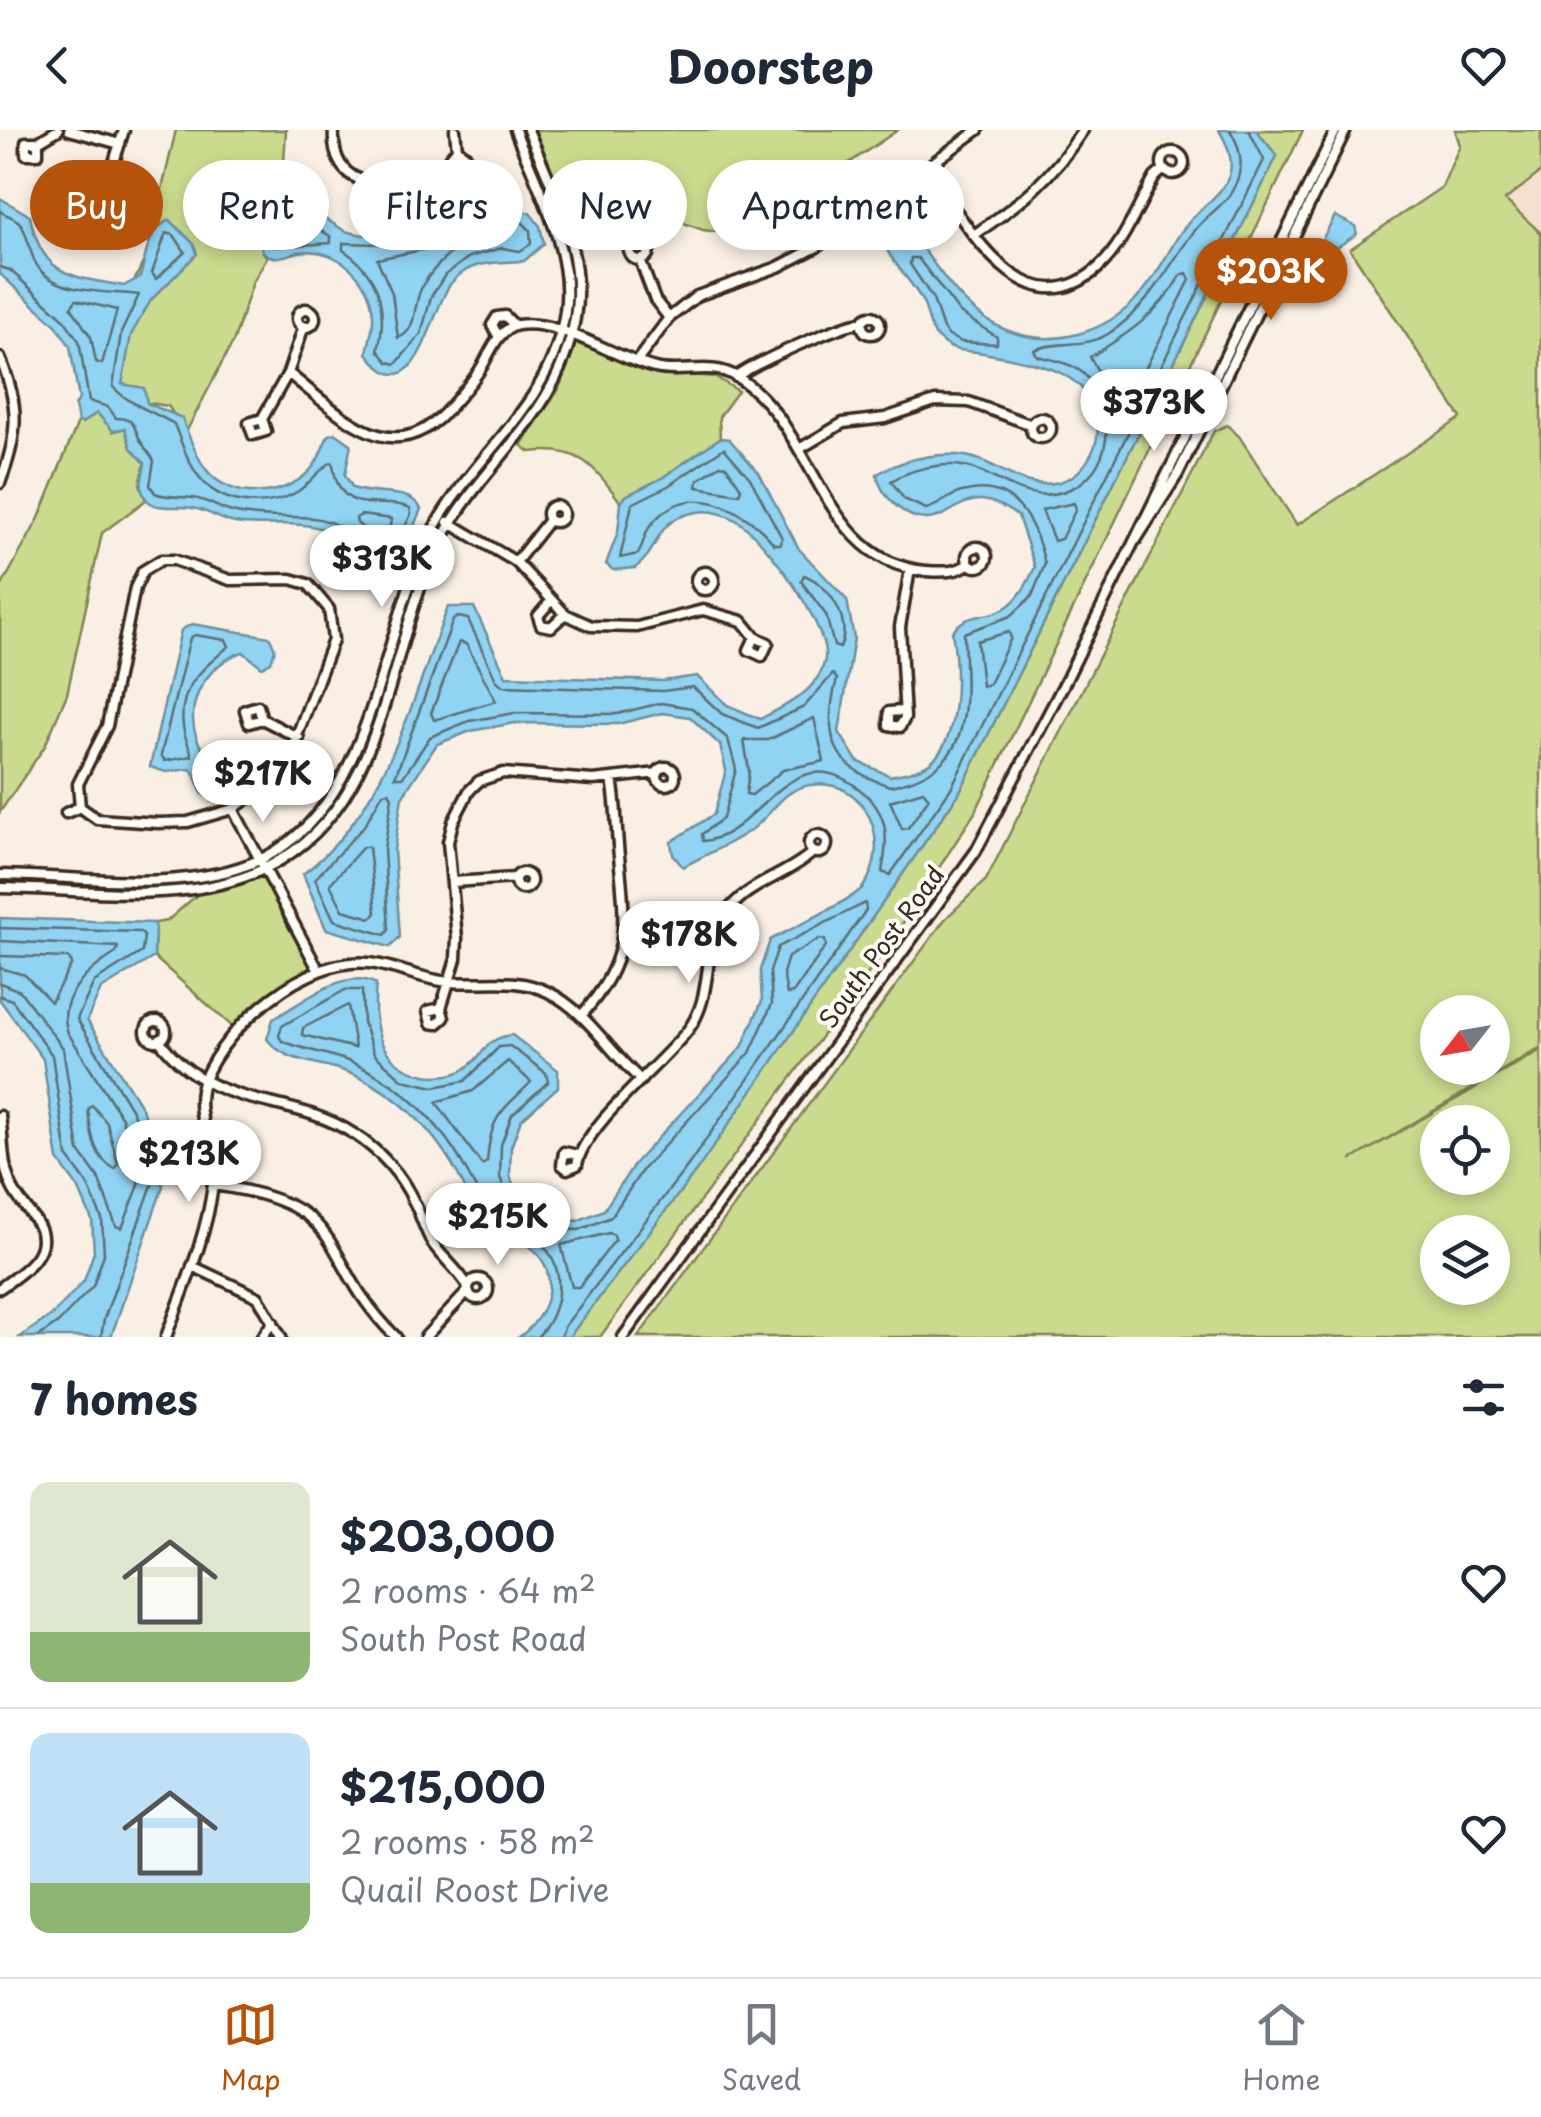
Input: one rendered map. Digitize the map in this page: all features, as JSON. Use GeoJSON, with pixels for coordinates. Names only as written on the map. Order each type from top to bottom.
{"type":"FeatureCollection","features":[{"type":"Feature","properties":{"kind":"street"},"geometry":{"type":"LineString","coordinates":[[38,142],[58,130]]}},
{"type":"Feature","properties":{"kind":"street"},"geometry":{"type":"LineString","coordinates":[[70,130],[120,144]]}},
{"type":"Feature","properties":{"kind":"street"},"geometry":{"type":"LineString","coordinates":[[115,160],[124,130]]}},
{"type":"Feature","properties":{"kind":"street"},"geometry":{"type":"LineString","coordinates":[[334,130],[334,154],[349,173]]}},
{"type":"Feature","properties":{"kind":"street"},"geometry":{"type":"LineString","coordinates":[[449,160],[457,149],[455,130]]}},
{"type":"Feature","properties":{"kind":"street"},"geometry":{"type":"LineString","coordinates":[[0,875],[164,880],[240,868],[262,863],[304,830],[326,806],[346,771],[408,588],[440,517],[533,398],[547,376],[561,332],[566,305],[563,260],[515,130]]}},
{"type":"Feature","properties":{"kind":"street"},"geometry":{"type":"LineString","coordinates":[[0,888],[154,891],[207,886],[311,837],[333,813],[358,775],[426,572],[470,492],[518,439],[552,390],[571,336],[578,280],[572,244],[528,130]]}},
{"type":"Feature","properties":{"kind":"street"},"geometry":{"type":"LineString","coordinates":[[938,160],[978,130]]}},
{"type":"Feature","properties":{"kind":"street"},"geometry":{"type":"LineString","coordinates":[[974,235],[1028,198],[1059,167],[1083,130]]}},
{"type":"Feature","properties":{"kind":"street","name":"South Post Road"},"geometry":{"type":"LineString","coordinates":[[623,1337],[976,850],[1336,130]]}},
{"type":"Feature","properties":{"kind":"street","name":"South Post Road"},"geometry":{"type":"LineString","coordinates":[[1128,552],[1178,474],[1346,130]]}},
{"type":"Feature","properties":{"kind":"street"},"geometry":{"type":"LineString","coordinates":[[457,149],[466,156],[465,160]]}},
{"type":"Feature","properties":{"kind":"street"},"geometry":{"type":"LineString","coordinates":[[964,221],[996,266],[1016,278],[1055,286],[1080,280],[1112,253],[1155,177],[1164,169]]}},
{"type":"Feature","properties":{"kind":"street"},"geometry":{"type":"LineString","coordinates":[[637,361],[669,318],[697,296],[778,267],[811,250]]}},
{"type":"Feature","properties":{"kind":"street"},"geometry":{"type":"LineString","coordinates":[[640,260],[655,300],[669,318]]}},
{"type":"Feature","properties":{"kind":"street"},"geometry":{"type":"LineString","coordinates":[[500,336],[492,324],[497,317],[504,316],[514,326],[561,332],[670,370],[701,367],[736,376],[781,418],[844,526],[874,552],[910,569],[955,570],[969,563]]}},
{"type":"Feature","properties":{"kind":"street"},"geometry":{"type":"LineString","coordinates":[[736,376],[756,362],[848,324],[862,322]]}},
{"type":"Feature","properties":{"kind":"street"},"geometry":{"type":"LineString","coordinates":[[262,419],[288,373],[304,326]]}},
{"type":"Feature","properties":{"kind":"street"},"geometry":{"type":"LineString","coordinates":[[288,373],[368,432],[399,440],[428,431],[478,375],[500,336],[514,326]]}},
{"type":"Feature","properties":{"kind":"street"},"geometry":{"type":"LineString","coordinates":[[0,358],[17,404],[14,439],[0,483]]}},
{"type":"Feature","properties":{"kind":"street"},"geometry":{"type":"LineString","coordinates":[[1215,372],[1225,377]]}},
{"type":"Feature","properties":{"kind":"street"},"geometry":{"type":"LineString","coordinates":[[801,448],[843,423],[885,418],[935,400],[968,402],[1032,425]]}},
{"type":"Feature","properties":{"kind":"street"},"geometry":{"type":"LineString","coordinates":[[440,517],[516,562],[565,614],[591,626],[614,629],[704,610],[742,621],[754,631],[755,638]]}},
{"type":"Feature","properties":{"kind":"street"},"geometry":{"type":"LineString","coordinates":[[516,562],[549,520]]}},
{"type":"Feature","properties":{"kind":"street"},"geometry":{"type":"LineString","coordinates":[[161,560],[174,560],[230,580],[291,579],[308,584],[320,595],[333,622],[333,640],[299,738],[258,792],[233,809],[188,822],[96,820],[80,806],[78,784],[108,726],[142,571],[161,560]]}},
{"type":"Feature","properties":{"kind":"street"},"geometry":{"type":"LineString","coordinates":[[902,711],[905,680],[900,627],[910,569]]}},
{"type":"Feature","properties":{"kind":"street"},"geometry":{"type":"LineString","coordinates":[[704,590],[704,610]]}},
{"type":"Feature","properties":{"kind":"street"},"geometry":{"type":"LineString","coordinates":[[551,601],[538,616],[541,625],[551,627],[565,614]]}},
{"type":"Feature","properties":{"kind":"street"},"geometry":{"type":"LineString","coordinates":[[262,719],[299,738]]}},
{"type":"Feature","properties":{"kind":"street"},"geometry":{"type":"LineString","coordinates":[[440,1008],[456,960],[453,882],[448,860],[453,822],[469,791],[479,781],[503,773],[612,779],[642,772],[658,773]]}},
{"type":"Feature","properties":{"kind":"street"},"geometry":{"type":"LineString","coordinates":[[582,1016],[602,992],[624,936],[625,895],[612,779]]}},
{"type":"Feature","properties":{"kind":"street"},"geometry":{"type":"LineString","coordinates":[[66,813],[80,806]]}},
{"type":"Feature","properties":{"kind":"street"},"geometry":{"type":"LineString","coordinates":[[233,809],[319,972]]}},
{"type":"Feature","properties":{"kind":"street"},"geometry":{"type":"LineString","coordinates":[[577,1155],[688,1030],[701,1009],[708,991],[711,939],[720,920],[748,891],[813,852]]}},
{"type":"Feature","properties":{"kind":"street"},"geometry":{"type":"LineString","coordinates":[[453,882],[515,878]]}},
{"type":"Feature","properties":{"kind":"street"},"geometry":{"type":"LineString","coordinates":[[166,1337],[192,1266],[213,1185],[212,1162],[199,1107],[204,1081],[219,1048],[250,1012],[319,972],[345,964],[369,963],[449,982],[532,985],[552,993],[582,1016],[641,1080]]}},
{"type":"Feature","properties":{"kind":"street"},"geometry":{"type":"LineString","coordinates":[[158,1040],[172,1058],[204,1081],[248,1100],[320,1118],[353,1133],[381,1155],[401,1178],[431,1240],[468,1291],[425,1337]]}},
{"type":"Feature","properties":{"kind":"street"},"geometry":{"type":"LineString","coordinates":[[0,1116],[3,1175],[37,1222],[42,1244],[38,1257],[0,1288]]}},
{"type":"Feature","properties":{"kind":"street"},"geometry":{"type":"LineString","coordinates":[[213,1185],[274,1197],[309,1214],[338,1249],[364,1301],[396,1337]]}},
{"type":"Feature","properties":{"kind":"street"},"geometry":{"type":"LineString","coordinates":[[192,1266],[258,1296],[281,1337]]}},
{"type":"Feature","properties":{"kind":"street"},"geometry":{"type":"LineString","coordinates":[[262,1337],[273,1322]]}},
{"type":"Feature","properties":{"kind":"shaded area"},"geometry":{"type":"Polygon","coordinates":[[[1541,172],[1541,233],[1505,200],[1541,172]]]}},
{"type":"Feature","properties":{"kind":"green space"},"geometry":{"type":"Polygon","coordinates":[[[176,130],[286,130],[284,160],[183,160],[183,250],[263,250],[267,257],[253,282],[234,340],[186,432],[168,406],[136,401],[115,431],[125,428],[131,447],[145,463],[140,484],[146,500],[102,533],[67,694],[45,746],[0,812],[0,589],[39,518],[78,422],[79,399],[147,250],[163,250],[163,185],[176,130]]]}},
{"type":"Feature","properties":{"kind":"green space"},"geometry":{"type":"Polygon","coordinates":[[[535,130],[898,130],[853,160],[707,160],[707,231],[687,224],[687,160],[547,160],[535,130]]]}},
{"type":"Feature","properties":{"kind":"green space"},"geometry":{"type":"Polygon","coordinates":[[[1256,130],[1303,130],[976,811],[884,952],[600,1337],[569,1337],[695,1172],[959,793],[1277,156],[1256,130]]]}},
{"type":"Feature","properties":{"kind":"green space"},"geometry":{"type":"Polygon","coordinates":[[[1455,130],[1541,130],[1541,172],[1505,200],[1541,233],[1541,1047],[1510,1065],[1510,995],[1420,995],[1420,1085],[1477,1085],[1443,1105],[1420,1105],[1420,1119],[1351,1160],[1420,1120],[1420,1195],[1510,1195],[1510,1105],[1446,1105],[1481,1085],[1510,1085],[1510,1068],[1541,1050],[1541,1337],[638,1337],[945,919],[986,880],[1214,431],[1227,425],[1239,436],[1297,525],[1461,418],[1350,249],[1442,187],[1460,145],[1455,130]]]}},
{"type":"Feature","properties":{"kind":"green space"},"geometry":{"type":"Polygon","coordinates":[[[576,343],[649,372],[716,377],[738,391],[719,417],[720,438],[662,478],[626,496],[621,503],[584,461],[561,452],[530,452],[521,445],[558,391],[576,343]]]}},
{"type":"Feature","properties":{"kind":"green space"},"geometry":{"type":"Polygon","coordinates":[[[264,867],[319,971],[250,1012],[235,1029],[154,957],[155,923],[167,921],[207,886],[264,867]]]}},
{"type":"Feature","properties":{"kind":"water"},"geometry":{"type":"Polygon","coordinates":[[[1219,130],[1256,130],[1277,156],[959,793],[697,1170],[569,1337],[519,1337],[538,1318],[548,1294],[547,1270],[541,1258],[519,1240],[479,1223],[445,1152],[411,1113],[368,1082],[274,1047],[267,1039],[273,1019],[337,983],[364,980],[376,984],[377,1028],[387,1052],[409,1070],[429,1076],[459,1072],[495,1040],[512,1035],[558,1070],[558,1087],[521,1120],[511,1147],[510,1175],[516,1194],[531,1208],[553,1219],[577,1221],[604,1210],[635,1163],[742,1047],[762,1001],[760,970],[770,940],[834,907],[863,887],[872,870],[875,834],[860,803],[847,791],[830,785],[810,785],[784,797],[751,830],[683,867],[673,855],[671,842],[714,814],[726,770],[720,745],[690,717],[662,713],[618,724],[515,723],[471,731],[437,744],[402,797],[394,850],[400,937],[390,947],[326,929],[303,874],[332,848],[376,787],[408,716],[448,607],[474,607],[506,676],[663,681],[697,676],[727,705],[760,719],[790,703],[809,688],[822,670],[823,644],[817,625],[793,583],[748,529],[720,514],[698,512],[670,523],[635,568],[613,570],[606,564],[626,496],[662,478],[720,438],[729,439],[759,473],[799,549],[847,600],[854,638],[839,732],[857,761],[890,776],[929,763],[942,749],[953,717],[956,663],[952,632],[963,621],[1010,604],[1035,567],[1018,516],[1010,511],[991,502],[974,500],[935,518],[919,518],[895,505],[877,474],[914,459],[955,455],[980,460],[1027,481],[1059,482],[1086,463],[1096,442],[1098,425],[1087,394],[1063,374],[1032,363],[956,349],[941,341],[931,327],[922,300],[887,250],[923,250],[974,310],[1006,330],[1042,338],[1078,334],[1111,320],[1139,296],[1181,232],[1229,177],[1228,149],[1219,130]]]}},
{"type":"Feature","properties":{"kind":"water"},"geometry":{"type":"Polygon","coordinates":[[[0,198],[30,216],[30,250],[42,250],[51,262],[74,276],[124,286],[140,277],[147,250],[163,250],[163,224],[170,220],[183,233],[183,250],[196,250],[197,254],[151,300],[131,335],[122,384],[144,388],[147,403],[182,418],[205,468],[229,487],[244,491],[276,490],[304,476],[315,464],[329,435],[335,433],[351,444],[345,475],[353,488],[401,495],[421,509],[397,567],[373,566],[341,539],[320,528],[235,523],[198,509],[151,503],[141,487],[145,463],[131,448],[125,428],[113,431],[97,413],[82,423],[78,421],[75,406],[79,399],[70,346],[56,325],[0,274],[0,198]]]}},
{"type":"Feature","properties":{"kind":"water"},"geometry":{"type":"Polygon","coordinates":[[[523,211],[530,213],[540,226],[543,240],[543,245],[524,261],[468,269],[452,282],[420,352],[398,374],[384,370],[367,353],[373,325],[371,301],[349,267],[313,251],[276,257],[263,252],[329,250],[329,221],[349,232],[349,250],[523,250],[523,211]]]}},
{"type":"Feature","properties":{"kind":"water"},"geometry":{"type":"Polygon","coordinates":[[[1335,216],[1355,226],[1357,234],[1307,267],[1335,216]]]}},
{"type":"Feature","properties":{"kind":"water"},"geometry":{"type":"Polygon","coordinates":[[[192,624],[270,637],[275,649],[271,662],[262,667],[243,652],[229,658],[216,667],[199,692],[193,720],[196,735],[206,754],[231,779],[219,795],[205,796],[190,769],[166,772],[150,767],[181,630],[192,624]]]}},
{"type":"Feature","properties":{"kind":"water"},"geometry":{"type":"Polygon","coordinates":[[[0,918],[155,923],[154,957],[101,989],[87,1020],[142,1108],[163,1186],[111,1337],[20,1337],[52,1315],[84,1281],[94,1252],[92,1220],[78,1187],[58,1160],[43,1059],[0,1000],[0,918]]]}}]}
